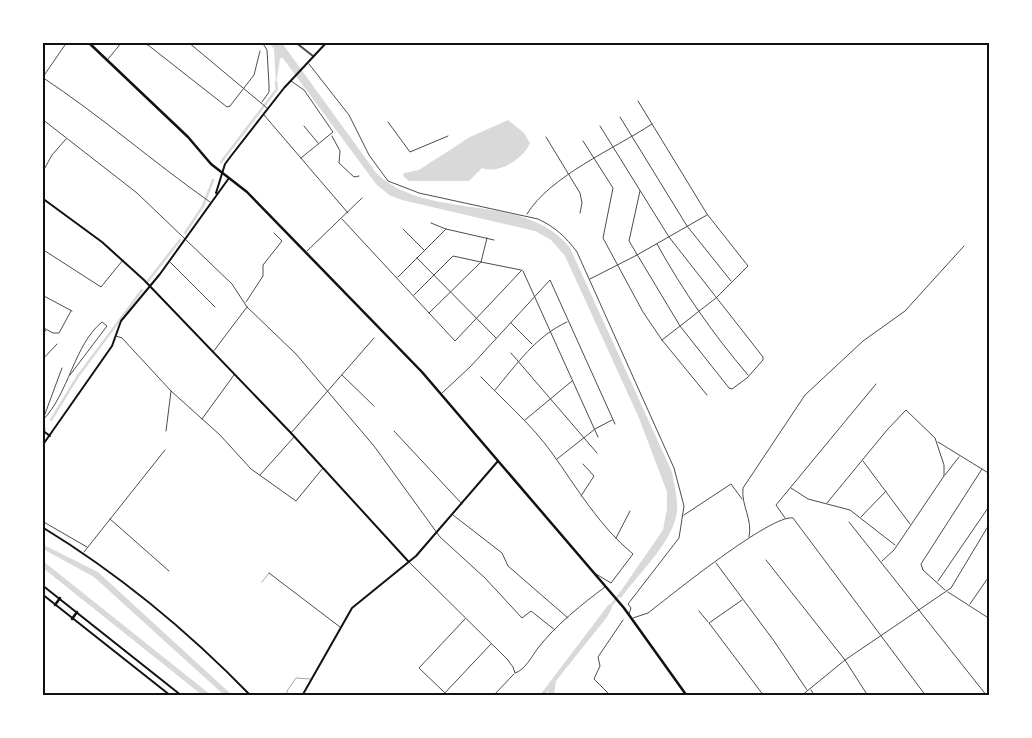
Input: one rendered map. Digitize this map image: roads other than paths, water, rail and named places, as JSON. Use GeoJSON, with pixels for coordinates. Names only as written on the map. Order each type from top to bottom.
{"type":"FeatureCollection","features":[{"type":"Feature","properties":{"kind":"main road"},"geometry":{"type":"LineString","coordinates":[[88,42],[188,138],[211,164],[230,178],[306,252],[442,393],[624,608],[687,696]]}},
{"type":"Feature","properties":{"kind":"main road"},"geometry":{"type":"LineString","coordinates":[[216,196],[227,161],[293,77],[327,42]]}},
{"type":"Feature","properties":{"kind":"main road"},"geometry":{"type":"LineString","coordinates":[[42,446],[112,346],[120,324],[169,262],[230,178]]}},
{"type":"Feature","properties":{"kind":"main road"},"geometry":{"type":"LineString","coordinates":[[42,198],[123,260],[292,433],[408,561]]}},
{"type":"Feature","properties":{"kind":"main road"},"geometry":{"type":"LineString","coordinates":[[42,430],[50,436]]}},
{"type":"Feature","properties":{"kind":"main road"},"geometry":{"type":"LineString","coordinates":[[302,696],[340,627],[355,606],[408,561],[437,533],[498,461]]}},
{"type":"Feature","properties":{"kind":"main road"},"geometry":{"type":"LineString","coordinates":[[42,527],[84,552],[176,624],[251,696]]}},
{"type":"Feature","properties":{"kind":"main road"},"geometry":{"type":"LineString","coordinates":[[42,585],[182,696]]}},
{"type":"Feature","properties":{"kind":"main road"},"geometry":{"type":"LineString","coordinates":[[42,594],[171,696]]}},
{"type":"Feature","properties":{"kind":"main road"},"geometry":{"type":"LineString","coordinates":[[55,605],[60,598]]}},
{"type":"Feature","properties":{"kind":"main road"},"geometry":{"type":"LineString","coordinates":[[72,618],[77,612]]}},
{"type":"Feature","properties":{"kind":"main road"},"geometry":{"type":"LineString","coordinates":[[124,659],[129,653]]}},
{"type":"Feature","properties":{"kind":"main road"},"geometry":{"type":"LineString","coordinates":[[160,687],[166,682]]}},
{"type":"Feature","properties":{"kind":"street"},"geometry":{"type":"LineString","coordinates":[[67,42],[42,77],[86,106],[180,182],[212,203]]}},
{"type":"Feature","properties":{"kind":"street"},"geometry":{"type":"LineString","coordinates":[[107,60],[122,42]]}},
{"type":"Feature","properties":{"kind":"street"},"geometry":{"type":"LineString","coordinates":[[137,42],[148,45],[225,105],[230,106],[254,75],[260,51]]}},
{"type":"Feature","properties":{"kind":"street"},"geometry":{"type":"LineString","coordinates":[[188,42],[267,109]]}},
{"type":"Feature","properties":{"kind":"street"},"geometry":{"type":"LineString","coordinates":[[262,42],[267,50],[269,85],[269,92],[263,104]]}},
{"type":"Feature","properties":{"kind":"street"},"geometry":{"type":"LineString","coordinates":[[295,42],[313,56]]}},
{"type":"Feature","properties":{"kind":"street"},"geometry":{"type":"LineString","coordinates":[[308,62],[349,115],[369,155],[388,181],[419,193],[526,215],[552,226],[568,240],[577,252],[674,468],[683,495],[683,516],[679,538],[628,604],[631,608],[629,615]]}},
{"type":"Feature","properties":{"kind":"street"},"geometry":{"type":"LineString","coordinates":[[42,70],[46,72]]}},
{"type":"Feature","properties":{"kind":"street"},"geometry":{"type":"LineString","coordinates":[[290,81],[304,90],[333,132],[332,135],[340,152],[339,163],[354,177],[359,176]]}},
{"type":"Feature","properties":{"kind":"street"},"geometry":{"type":"LineString","coordinates":[[638,101],[707,214],[748,266],[716,298],[662,340]]}},
{"type":"Feature","properties":{"kind":"street"},"geometry":{"type":"LineString","coordinates":[[263,114],[348,213]]}},
{"type":"Feature","properties":{"kind":"street"},"geometry":{"type":"LineString","coordinates":[[620,116],[687,226],[732,283]]}},
{"type":"Feature","properties":{"kind":"street"},"geometry":{"type":"LineString","coordinates":[[42,119],[137,193],[186,238],[232,284],[247,307],[296,354],[328,390],[374,446],[437,533],[522,618],[531,611],[555,630]]}},
{"type":"Feature","properties":{"kind":"street"},"geometry":{"type":"LineString","coordinates":[[388,122],[410,152],[448,136]]}},
{"type":"Feature","properties":{"kind":"street"},"geometry":{"type":"LineString","coordinates":[[526,215],[536,200],[568,175],[652,124]]}},
{"type":"Feature","properties":{"kind":"street"},"geometry":{"type":"LineString","coordinates":[[304,126],[319,144]]}},
{"type":"Feature","properties":{"kind":"street"},"geometry":{"type":"LineString","coordinates":[[600,126],[614,148],[640,191],[668,238],[763,357],[763,360],[749,375],[730,389],[680,326],[630,241],[640,191]]}},
{"type":"Feature","properties":{"kind":"street"},"geometry":{"type":"LineString","coordinates":[[300,159],[332,135]]}},
{"type":"Feature","properties":{"kind":"street"},"geometry":{"type":"LineString","coordinates":[[42,173],[52,155],[66,138]]}},
{"type":"Feature","properties":{"kind":"street"},"geometry":{"type":"LineString","coordinates":[[546,138],[582,198],[580,213]]}},
{"type":"Feature","properties":{"kind":"street"},"geometry":{"type":"LineString","coordinates":[[583,141],[613,188],[603,238],[643,312],[662,340],[707,395]]}},
{"type":"Feature","properties":{"kind":"street"},"geometry":{"type":"LineString","coordinates":[[306,252],[362,198]]}},
{"type":"Feature","properties":{"kind":"street"},"geometry":{"type":"LineString","coordinates":[[589,280],[618,266],[707,214]]}},
{"type":"Feature","properties":{"kind":"street"},"geometry":{"type":"LineString","coordinates":[[342,219],[455,340],[477,320],[522,270]]}},
{"type":"Feature","properties":{"kind":"street"},"geometry":{"type":"LineString","coordinates":[[431,223],[446,229],[494,240]]}},
{"type":"Feature","properties":{"kind":"street"},"geometry":{"type":"LineString","coordinates":[[403,229],[424,250]]}},
{"type":"Feature","properties":{"kind":"street"},"geometry":{"type":"LineString","coordinates":[[397,277],[446,229]]}},
{"type":"Feature","properties":{"kind":"street"},"geometry":{"type":"LineString","coordinates":[[245,303],[263,274],[264,265],[282,241],[274,233]]}},
{"type":"Feature","properties":{"kind":"street"},"geometry":{"type":"LineString","coordinates":[[429,313],[480,262],[487,238]]}},
{"type":"Feature","properties":{"kind":"street"},"geometry":{"type":"LineString","coordinates":[[657,244],[680,286],[725,348],[749,375]]}},
{"type":"Feature","properties":{"kind":"street"},"geometry":{"type":"LineString","coordinates":[[742,499],[747,480],[805,394],[863,341],[905,311],[964,246]]}},
{"type":"Feature","properties":{"kind":"street"},"geometry":{"type":"LineString","coordinates":[[42,248],[100,287],[123,260]]}},
{"type":"Feature","properties":{"kind":"street"},"geometry":{"type":"LineString","coordinates":[[413,295],[453,256],[522,270]]}},
{"type":"Feature","properties":{"kind":"street"},"geometry":{"type":"LineString","coordinates":[[417,258],[497,339]]}},
{"type":"Feature","properties":{"kind":"street"},"geometry":{"type":"LineString","coordinates":[[169,262],[215,307]]}},
{"type":"Feature","properties":{"kind":"street"},"geometry":{"type":"LineString","coordinates":[[522,270],[598,437]]}},
{"type":"Feature","properties":{"kind":"street"},"geometry":{"type":"LineString","coordinates":[[442,393],[497,339],[550,280],[615,424]]}},
{"type":"Feature","properties":{"kind":"street"},"geometry":{"type":"LineString","coordinates":[[42,295],[71,311],[59,333],[42,327]]}},
{"type":"Feature","properties":{"kind":"street"},"geometry":{"type":"LineString","coordinates":[[212,352],[247,307]]}},
{"type":"Feature","properties":{"kind":"street"},"geometry":{"type":"LineString","coordinates":[[494,390],[533,345],[550,330],[569,321]]}},
{"type":"Feature","properties":{"kind":"street"},"geometry":{"type":"LineString","coordinates":[[43,421],[60,398],[74,360],[102,322],[107,326],[70,375]]}},
{"type":"Feature","properties":{"kind":"street"},"geometry":{"type":"LineString","coordinates":[[511,322],[533,345]]}},
{"type":"Feature","properties":{"kind":"street"},"geometry":{"type":"LineString","coordinates":[[42,335],[47,330]]}},
{"type":"Feature","properties":{"kind":"street"},"geometry":{"type":"LineString","coordinates":[[115,336],[122,338],[171,391],[220,435],[251,469],[296,501],[323,467]]}},
{"type":"Feature","properties":{"kind":"street"},"geometry":{"type":"LineString","coordinates":[[292,433],[374,338]]}},
{"type":"Feature","properties":{"kind":"street"},"geometry":{"type":"LineString","coordinates":[[42,360],[57,344]]}},
{"type":"Feature","properties":{"kind":"street"},"geometry":{"type":"LineString","coordinates":[[511,353],[597,453]]}},
{"type":"Feature","properties":{"kind":"street"},"geometry":{"type":"LineString","coordinates":[[43,421],[62,368]]}},
{"type":"Feature","properties":{"kind":"street"},"geometry":{"type":"LineString","coordinates":[[202,420],[234,375]]}},
{"type":"Feature","properties":{"kind":"street"},"geometry":{"type":"LineString","coordinates":[[341,375],[374,406]]}},
{"type":"Feature","properties":{"kind":"street"},"geometry":{"type":"LineString","coordinates":[[481,377],[525,420],[581,496],[615,538],[633,554],[611,583],[605,577],[593,572]]}},
{"type":"Feature","properties":{"kind":"street"},"geometry":{"type":"LineString","coordinates":[[525,420],[573,380]]}},
{"type":"Feature","properties":{"kind":"street"},"geometry":{"type":"LineString","coordinates":[[786,519],[776,505],[876,384]]}},
{"type":"Feature","properties":{"kind":"street"},"geometry":{"type":"LineString","coordinates":[[166,431],[171,391]]}},
{"type":"Feature","properties":{"kind":"street"},"geometry":{"type":"LineString","coordinates":[[827,504],[862,460],[906,410],[937,442],[990,474]]}},
{"type":"Feature","properties":{"kind":"street"},"geometry":{"type":"LineString","coordinates":[[556,460],[594,429],[613,419]]}},
{"type":"Feature","properties":{"kind":"street"},"geometry":{"type":"LineString","coordinates":[[394,431],[462,504]]}},
{"type":"Feature","properties":{"kind":"street"},"geometry":{"type":"LineString","coordinates":[[260,476],[294,436]]}},
{"type":"Feature","properties":{"kind":"street"},"geometry":{"type":"LineString","coordinates":[[937,442],[944,465],[944,476]]}},
{"type":"Feature","properties":{"kind":"street"},"geometry":{"type":"LineString","coordinates":[[84,552],[165,450]]}},
{"type":"Feature","properties":{"kind":"street"},"geometry":{"type":"LineString","coordinates":[[882,561],[894,550],[944,476],[960,456]]}},
{"type":"Feature","properties":{"kind":"street"},"geometry":{"type":"LineString","coordinates":[[862,460],[911,524]]}},
{"type":"Feature","properties":{"kind":"street"},"geometry":{"type":"LineString","coordinates":[[581,496],[594,476],[583,464]]}},
{"type":"Feature","properties":{"kind":"street"},"geometry":{"type":"LineString","coordinates":[[982,469],[921,562],[921,567],[946,591],[990,619]]}},
{"type":"Feature","properties":{"kind":"street"},"geometry":{"type":"LineString","coordinates":[[683,516],[731,484],[742,499],[751,527],[749,538]]}},
{"type":"Feature","properties":{"kind":"street"},"geometry":{"type":"LineString","coordinates":[[790,488],[808,499],[846,508],[896,546]]}},
{"type":"Feature","properties":{"kind":"street"},"geometry":{"type":"LineString","coordinates":[[860,518],[886,491]]}},
{"type":"Feature","properties":{"kind":"street"},"geometry":{"type":"LineString","coordinates":[[938,582],[990,505]]}},
{"type":"Feature","properties":{"kind":"street"},"geometry":{"type":"LineString","coordinates":[[615,538],[630,511]]}},
{"type":"Feature","properties":{"kind":"street"},"geometry":{"type":"LineString","coordinates":[[452,514],[502,553],[508,566],[569,618]]}},
{"type":"Feature","properties":{"kind":"street"},"geometry":{"type":"LineString","coordinates":[[632,618],[648,613],[749,538],[786,519],[793,518],[926,696]]}},
{"type":"Feature","properties":{"kind":"street"},"geometry":{"type":"LineString","coordinates":[[110,520],[169,571]]}},
{"type":"Feature","properties":{"kind":"street"},"geometry":{"type":"LineString","coordinates":[[42,521],[88,547]]}},
{"type":"Feature","properties":{"kind":"street"},"geometry":{"type":"LineString","coordinates":[[849,522],[882,561],[987,696]]}},
{"type":"Feature","properties":{"kind":"street"},"geometry":{"type":"LineString","coordinates":[[801,696],[845,660],[951,588],[990,523]]}},
{"type":"Feature","properties":{"kind":"street"},"geometry":{"type":"LineString","coordinates":[[766,560],[845,660],[868,696]]}},
{"type":"Feature","properties":{"kind":"street"},"geometry":{"type":"LineString","coordinates":[[408,561],[512,665],[515,673]]}},
{"type":"Feature","properties":{"kind":"street"},"geometry":{"type":"LineString","coordinates":[[716,563],[774,641],[807,691]]}},
{"type":"Feature","properties":{"kind":"street"},"geometry":{"type":"LineString","coordinates":[[269,573],[340,627]]}},
{"type":"Feature","properties":{"kind":"street"},"geometry":{"type":"LineString","coordinates":[[969,605],[990,575]]}},
{"type":"Feature","properties":{"kind":"street"},"geometry":{"type":"LineString","coordinates":[[493,696],[518,672],[555,630],[605,586]]}},
{"type":"Feature","properties":{"kind":"street"},"geometry":{"type":"LineString","coordinates":[[709,623],[742,600]]}},
{"type":"Feature","properties":{"kind":"street"},"geometry":{"type":"LineString","coordinates":[[699,611],[764,696]]}},
{"type":"Feature","properties":{"kind":"street"},"geometry":{"type":"LineString","coordinates":[[445,693],[418,668],[466,618]]}},
{"type":"Feature","properties":{"kind":"street"},"geometry":{"type":"LineString","coordinates":[[610,696],[594,679],[600,666],[598,657],[623,620]]}},
{"type":"Feature","properties":{"kind":"street"},"geometry":{"type":"LineString","coordinates":[[442,696],[491,644]]}},
{"type":"Feature","properties":{"kind":"street"},"geometry":{"type":"LineString","coordinates":[[810,689],[815,696]]}},
{"type":"Feature","properties":{"kind":"lane"},"geometry":{"type":"LineString","coordinates":[[262,582],[269,573]]}},
{"type":"Feature","properties":{"kind":"lane"},"geometry":{"type":"LineString","coordinates":[[288,696],[287,691],[296,678],[311,679]]}},
{"type":"Feature","properties":{"kind":"waterway"},"geometry":{"type":"LineString","coordinates":[[221,162],[277,89],[276,82]]}},
{"type":"Feature","properties":{"kind":"waterway"},"geometry":{"type":"LineString","coordinates":[[185,233],[203,206],[213,180]]}},
{"type":"Feature","properties":{"kind":"waterway"},"geometry":{"type":"LineString","coordinates":[[148,281],[180,240]]}},
{"type":"Feature","properties":{"kind":"waterway"},"geometry":{"type":"LineString","coordinates":[[51,420],[78,376],[142,290]]}},
{"type":"Feature","properties":{"kind":"waterway"},"geometry":{"type":"LineString","coordinates":[[42,433],[45,429]]}},
{"type":"Feature","properties":{"kind":"waterway"},"geometry":{"type":"LineString","coordinates":[[610,607],[620,594]]}}]}
